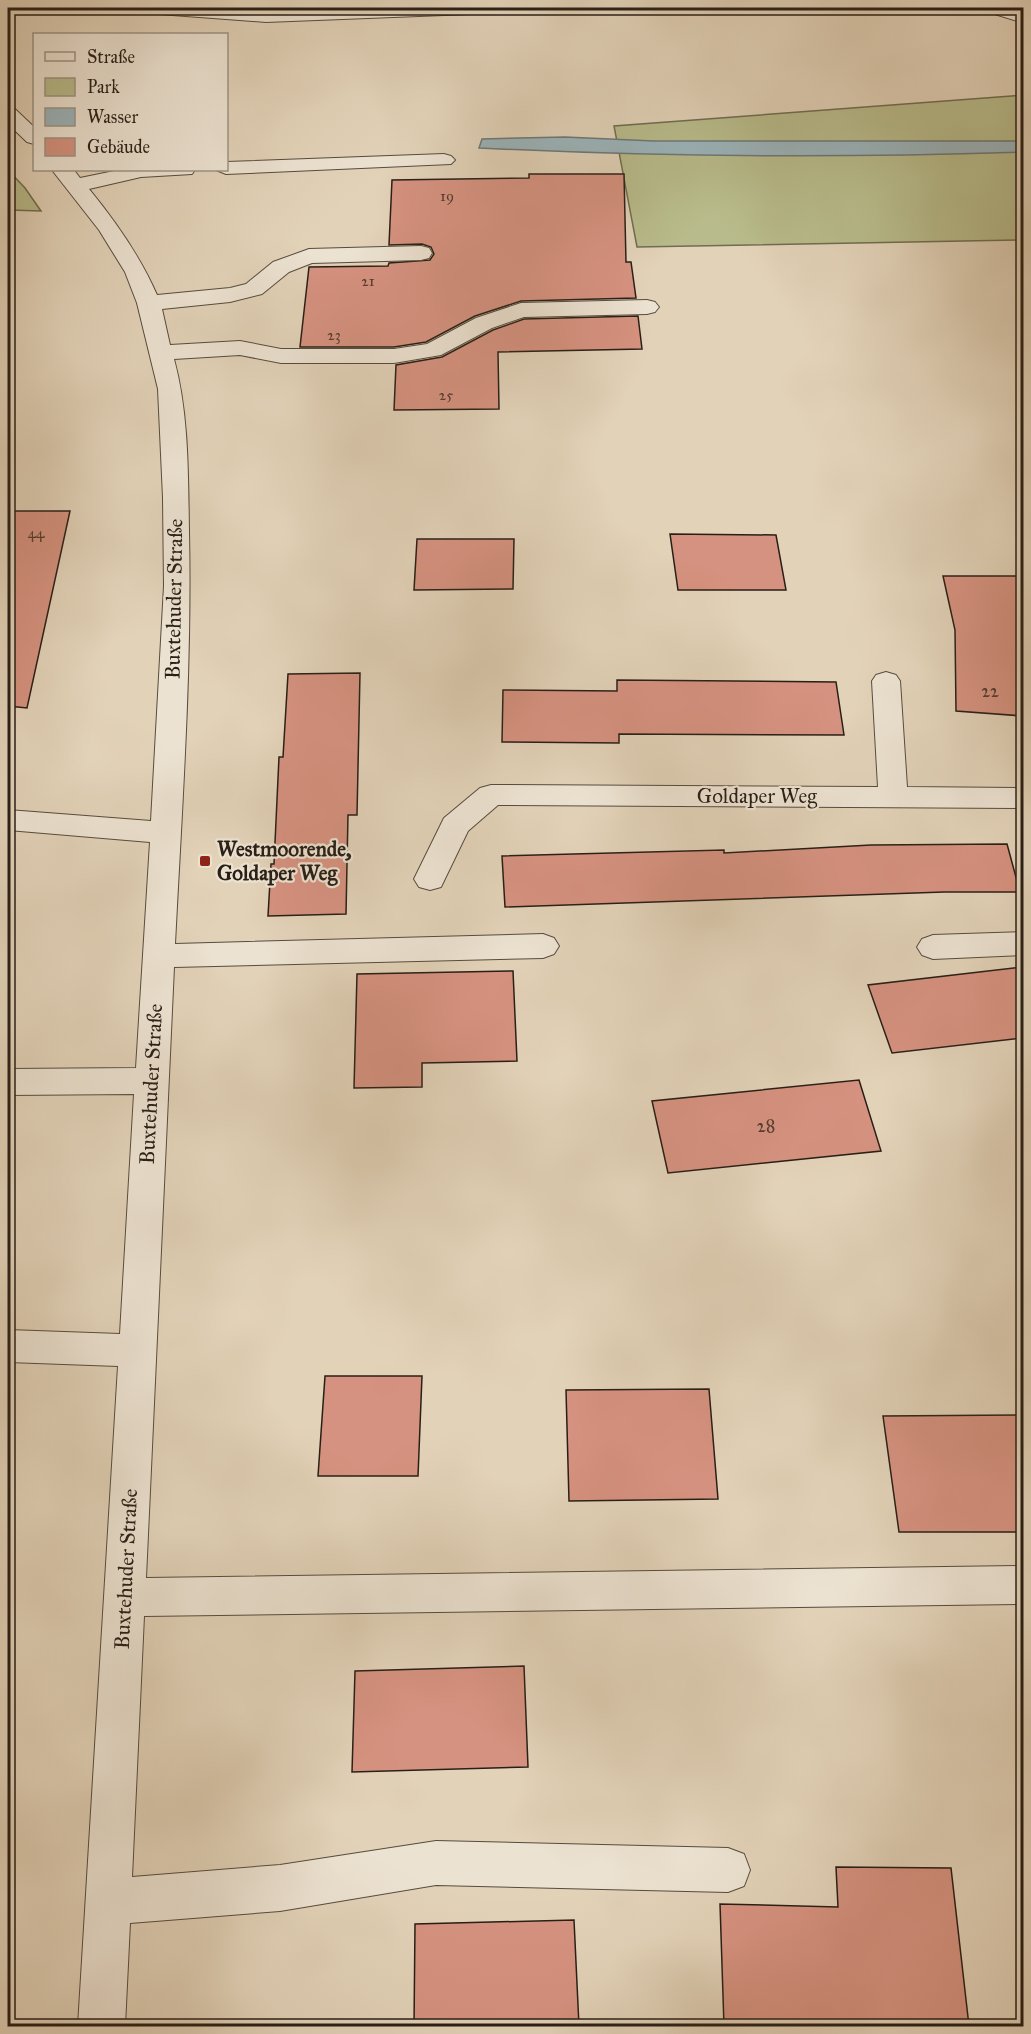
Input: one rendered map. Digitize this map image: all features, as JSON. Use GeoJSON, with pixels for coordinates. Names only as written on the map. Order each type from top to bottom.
{"type":"FeatureCollection","features":[{"type":"Feature","properties":{"kind":"street"},"geometry":{"type":"LineString","coordinates":[[159,8],[266,16],[470,8]]}},
{"type":"Feature","properties":{"kind":"street"},"geometry":{"type":"LineString","coordinates":[[995,8],[1023,17]]}},
{"type":"Feature","properties":{"kind":"street"},"geometry":{"type":"LineString","coordinates":[[8,113],[33,137]]}},
{"type":"Feature","properties":{"kind":"street"},"geometry":{"type":"LineString","coordinates":[[228,168],[444,160]]}},
{"type":"Feature","properties":{"kind":"street"},"geometry":{"type":"LineString","coordinates":[[70,177],[141,171]]}},
{"type":"Feature","properties":{"kind":"street","name":"Buxtehuder Straße"},"geometry":{"type":"LineString","coordinates":[[70,177],[108,227],[136,272],[149,303],[170,389],[176,498],[176,608],[102,2026]]}},
{"type":"Feature","properties":{"kind":"street"},"geometry":{"type":"LineString","coordinates":[[149,303],[230,295],[255,289],[281,267],[309,256],[421,253]]}},
{"type":"Feature","properties":{"kind":"street"},"geometry":{"type":"LineString","coordinates":[[160,353],[240,348],[281,356],[394,356],[433,350],[484,323],[521,310],[647,307]]}},
{"type":"Feature","properties":{"kind":"street"},"geometry":{"type":"LineString","coordinates":[[886,681],[893,797]]}},
{"type":"Feature","properties":{"kind":"street","name":"Goldaper Weg"},"geometry":{"type":"LineString","coordinates":[[430,879],[455,825],[491,795],[1023,798]]}},
{"type":"Feature","properties":{"kind":"street"},"geometry":{"type":"LineString","coordinates":[[8,820],[164,833]]}},
{"type":"Feature","properties":{"kind":"street"},"geometry":{"type":"LineString","coordinates":[[933,947],[1023,942]]}},
{"type":"Feature","properties":{"kind":"street"},"geometry":{"type":"LineString","coordinates":[[158,956],[543,946]]}},
{"type":"Feature","properties":{"kind":"street"},"geometry":{"type":"LineString","coordinates":[[8,1082],[151,1081]]}},
{"type":"Feature","properties":{"kind":"street"},"geometry":{"type":"LineString","coordinates":[[8,1346],[138,1351]]}},
{"type":"Feature","properties":{"kind":"street"},"geometry":{"type":"LineString","coordinates":[[125,1597],[1023,1585]]}},
{"type":"Feature","properties":{"kind":"street"},"geometry":{"type":"LineString","coordinates":[[109,1902],[280,1888],[436,1863],[728,1870]]}},
{"type":"Feature","properties":{"kind":"green space"},"geometry":{"type":"Polygon","coordinates":[[[1023,95],[1023,240],[637,247],[614,126],[1023,95]]]}},
{"type":"Feature","properties":{"kind":"green space"},"geometry":{"type":"Polygon","coordinates":[[[8,170],[25,188],[41,211],[8,210],[8,170]]]}},
{"type":"Feature","properties":{"kind":"water"},"geometry":{"type":"Polygon","coordinates":[[[565,137],[654,141],[1023,141],[1024,152],[751,156],[479,148],[482,139],[565,137]]]}},
{"type":"Feature","properties":{"kind":"building"},"geometry":{"type":"Polygon","coordinates":[[[529,174],[624,174],[626,262],[631,262],[636,298],[521,301],[475,316],[426,342],[394,347],[300,347],[309,267],[388,266],[389,263],[430,260],[434,254],[431,247],[422,244],[389,245],[392,180],[529,178],[529,174]]]}},
{"type":"Feature","properties":{"kind":"building"},"geometry":{"type":"Polygon","coordinates":[[[638,316],[642,349],[498,352],[499,409],[394,410],[396,365],[442,357],[493,330],[524,319],[638,316]]]}},
{"type":"Feature","properties":{"kind":"building"},"geometry":{"type":"Polygon","coordinates":[[[8,511],[70,511],[27,708],[8,706],[8,511]]]}},
{"type":"Feature","properties":{"kind":"building"},"geometry":{"type":"Polygon","coordinates":[[[670,534],[776,535],[786,590],[678,590],[670,534]]]}},
{"type":"Feature","properties":{"kind":"building"},"geometry":{"type":"Polygon","coordinates":[[[417,539],[514,539],[513,589],[414,590],[417,539]]]}},
{"type":"Feature","properties":{"kind":"building"},"geometry":{"type":"Polygon","coordinates":[[[943,576],[1023,576],[1023,716],[956,711],[955,630],[943,576]]]}},
{"type":"Feature","properties":{"kind":"building"},"geometry":{"type":"Polygon","coordinates":[[[360,673],[357,815],[348,815],[346,914],[268,916],[271,864],[274,864],[279,757],[283,757],[288,674],[360,673]]]}},
{"type":"Feature","properties":{"kind":"building"},"geometry":{"type":"Polygon","coordinates":[[[617,680],[836,682],[844,735],[619,734],[619,743],[502,742],[503,690],[617,691],[617,680]]]}},
{"type":"Feature","properties":{"kind":"building"},"geometry":{"type":"Polygon","coordinates":[[[1007,844],[1020,892],[944,892],[505,907],[502,856],[724,850],[724,853],[871,845],[1007,844]]]}},
{"type":"Feature","properties":{"kind":"building"},"geometry":{"type":"Polygon","coordinates":[[[1023,967],[1023,1038],[892,1053],[868,985],[1023,967]]]}},
{"type":"Feature","properties":{"kind":"building"},"geometry":{"type":"Polygon","coordinates":[[[513,971],[517,1061],[422,1063],[422,1087],[354,1088],[357,974],[513,971]]]}},
{"type":"Feature","properties":{"kind":"building"},"geometry":{"type":"Polygon","coordinates":[[[859,1080],[881,1151],[668,1173],[652,1101],[859,1080]]]}},
{"type":"Feature","properties":{"kind":"building"},"geometry":{"type":"Polygon","coordinates":[[[325,1376],[422,1376],[418,1476],[318,1476],[325,1376]]]}},
{"type":"Feature","properties":{"kind":"building"},"geometry":{"type":"Polygon","coordinates":[[[709,1389],[718,1499],[569,1501],[566,1390],[709,1389]]]}},
{"type":"Feature","properties":{"kind":"building"},"geometry":{"type":"Polygon","coordinates":[[[1023,1415],[1023,1532],[899,1532],[883,1416],[1023,1415]]]}},
{"type":"Feature","properties":{"kind":"building"},"geometry":{"type":"Polygon","coordinates":[[[524,1666],[528,1767],[352,1772],[355,1671],[524,1666]]]}},
{"type":"Feature","properties":{"kind":"building"},"geometry":{"type":"Polygon","coordinates":[[[836,1867],[951,1868],[969,2026],[724,2026],[720,1904],[838,1907],[836,1867]]]}},
{"type":"Feature","properties":{"kind":"building"},"geometry":{"type":"Polygon","coordinates":[[[574,1920],[579,2026],[414,2026],[415,1924],[574,1920]]]}},
{"type":"Feature","properties":{"kind":"place","name":"Westmoorende, Goldaper Weg"},"geometry":{"type":"Point","coordinates":[205,861]}}]}
